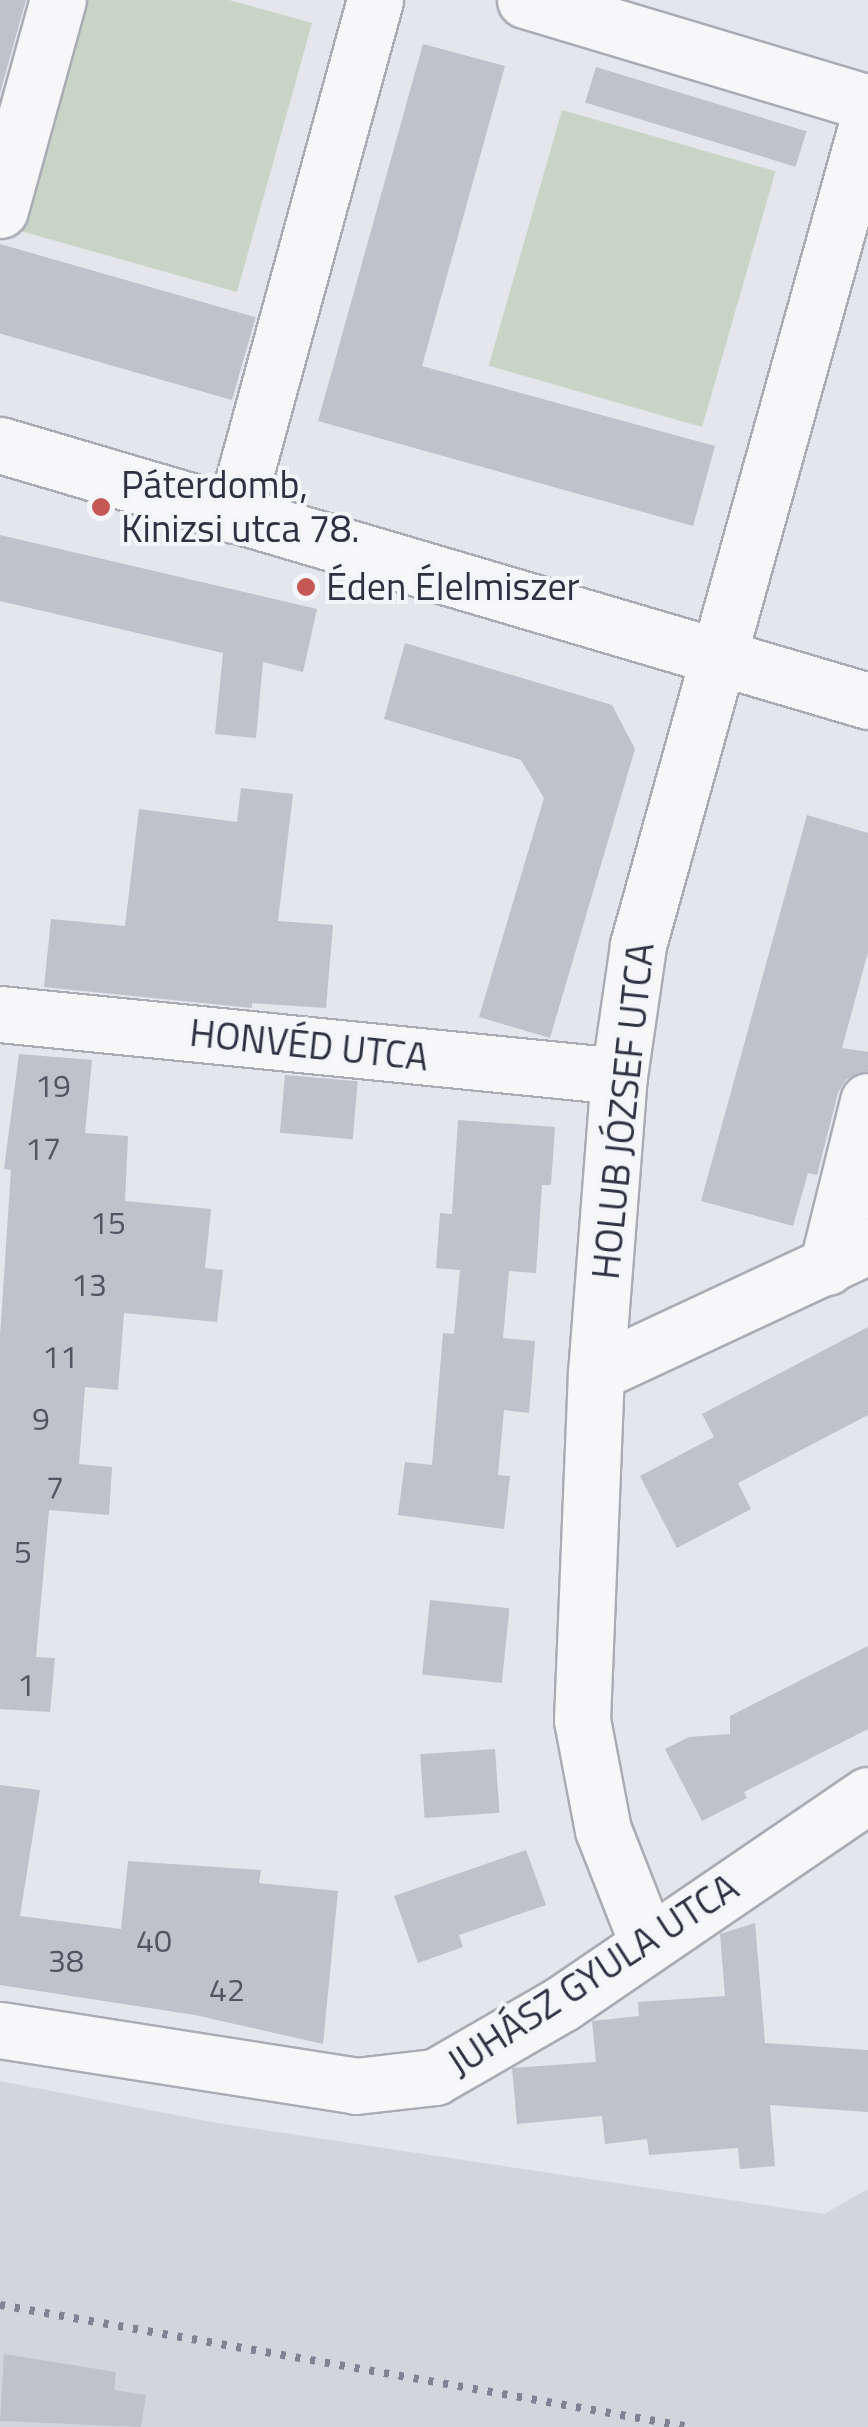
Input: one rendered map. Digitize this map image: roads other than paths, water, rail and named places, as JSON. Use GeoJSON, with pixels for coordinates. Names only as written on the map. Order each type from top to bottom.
{"type":"FeatureCollection","features":[{"type":"Feature","properties":{"kind":"street"},"geometry":{"type":"LineString","coordinates":[[0,210],[58,0]]}},
{"type":"Feature","properties":{"kind":"street"},"geometry":{"type":"LineString","coordinates":[[234,514],[375,0]]}},
{"type":"Feature","properties":{"kind":"street"},"geometry":{"type":"LineString","coordinates":[[525,0],[868,103]]}},
{"type":"Feature","properties":{"kind":"street","name":"HOLUB JÓZSEF UTCA"},"geometry":{"type":"LineString","coordinates":[[647,1942],[603,1830],[582,1720],[596,1374],[619,1076],[638,945],[868,120]]}},
{"type":"Feature","properties":{"kind":"street"},"geometry":{"type":"LineString","coordinates":[[0,444],[868,701]]}},
{"type":"Feature","properties":{"kind":"street","name":"HONVÉD UTCA"},"geometry":{"type":"LineString","coordinates":[[0,1014],[619,1076]]}},
{"type":"Feature","properties":{"kind":"street"},"geometry":{"type":"LineString","coordinates":[[596,1374],[848,1256],[868,1100]]}},
{"type":"Feature","properties":{"kind":"street","name":"JUHÁSZ GYULA UTCA"},"geometry":{"type":"LineString","coordinates":[[0,2030],[356,2086],[398,2085],[459,2066],[868,1795]]}},
{"type":"Feature","properties":{"kind":"railway"},"geometry":{"type":"LineString","coordinates":[[0,2305],[689,2427]]}},
{"type":"Feature","properties":{"kind":"place","name":"Páterdomb, Kinizsi utca 78."},"geometry":{"type":"Point","coordinates":[101,507]}},
{"type":"Feature","properties":{"kind":"place","name":"Éden Élelmiszer"},"geometry":{"type":"Point","coordinates":[306,587]}}]}
